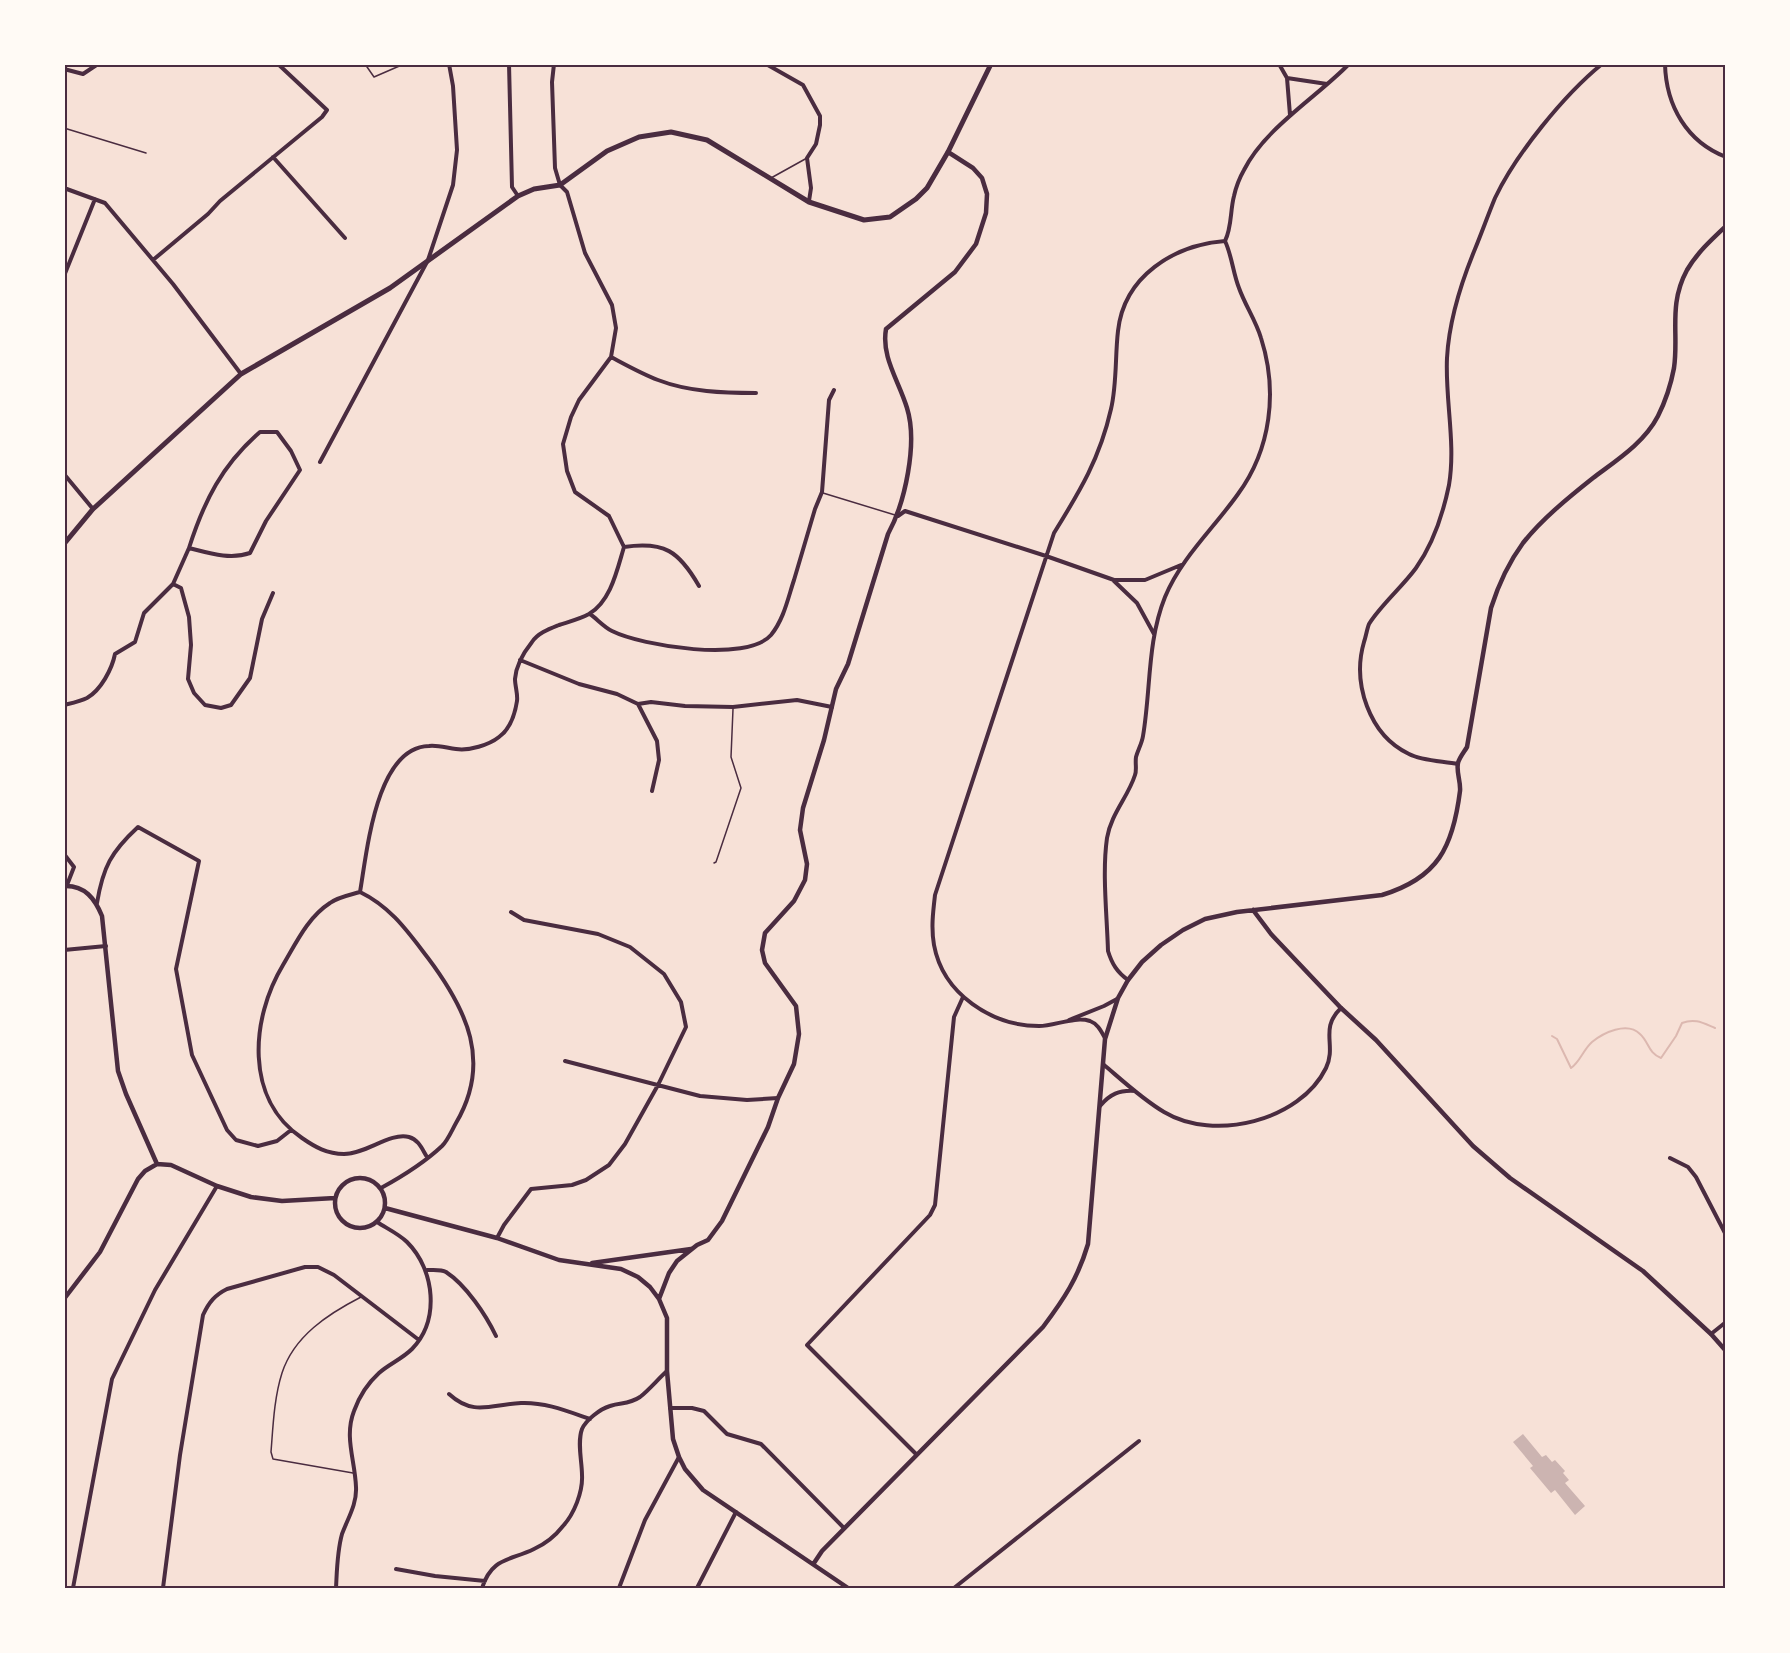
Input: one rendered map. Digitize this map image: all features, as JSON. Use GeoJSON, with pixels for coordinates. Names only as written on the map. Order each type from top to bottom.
{"type":"FeatureCollection","features":[{"type":"Feature","properties":{"kind":"main road"},"geometry":{"type":"LineString","coordinates":[[64,544],[93,509],[241,374],[390,288],[518,196],[534,189],[560,185],[607,151],[639,136],[671,132],[707,140],[809,202],[864,220],[890,217],[916,200],[927,188],[948,153],[991,64]]}},
{"type":"Feature","properties":{"kind":"street"},"geometry":{"type":"LineString","coordinates":[[64,69],[83,74],[98,64]]}},
{"type":"Feature","properties":{"kind":"street"},"geometry":{"type":"LineString","coordinates":[[153,260],[322,117],[327,110],[278,64]]}},
{"type":"Feature","properties":{"kind":"street"},"geometry":{"type":"LineString","coordinates":[[320,462],[428,260],[453,185],[457,150],[453,86],[449,64]]}},
{"type":"Feature","properties":{"kind":"street"},"geometry":{"type":"LineString","coordinates":[[509,64],[512,188],[518,196]]}},
{"type":"Feature","properties":{"kind":"street"},"geometry":{"type":"LineString","coordinates":[[360,892],[371,826],[385,782],[397,761],[408,752],[420,747],[430,745],[459,750],[488,744],[500,737],[510,726],[517,700],[515,678],[520,660],[534,639],[542,633],[590,614],[611,590],[624,547],[609,516],[575,492],[567,471],[563,444],[579,400],[611,357],[616,328],[612,305],[585,253],[567,192],[560,185],[555,168],[552,82],[554,64]]}},
{"type":"Feature","properties":{"kind":"street"},"geometry":{"type":"LineString","coordinates":[[766,64],[803,85],[820,116],[816,144],[807,158],[811,188],[809,202]]}},
{"type":"Feature","properties":{"kind":"street"},"geometry":{"type":"LineString","coordinates":[[1279,64],[1287,78],[1290,116]]}},
{"type":"Feature","properties":{"kind":"street"},"geometry":{"type":"LineString","coordinates":[[1224,241],[1228,234],[1234,196],[1245,168],[1262,144],[1290,116],[1349,64]]}},
{"type":"Feature","properties":{"kind":"street"},"geometry":{"type":"LineString","coordinates":[[1458,764],[1410,755],[1388,741],[1373,722],[1365,702],[1361,653],[1369,625],[1417,567],[1438,528],[1449,484],[1447,358],[1450,327],[1462,279],[1496,197],[1527,147],[1566,98],[1602,64]]}},
{"type":"Feature","properties":{"kind":"street"},"geometry":{"type":"LineString","coordinates":[[1665,64],[1665,76],[1671,100],[1683,126],[1696,141],[1725,157]]}},
{"type":"Feature","properties":{"kind":"street"},"geometry":{"type":"LineString","coordinates":[[1287,78],[1327,84]]}},
{"type":"Feature","properties":{"kind":"street"},"geometry":{"type":"LineString","coordinates":[[659,1299],[673,1267],[693,1249],[708,1240],[722,1221],[768,1127],[778,1098],[794,1064],[799,1034],[796,1006],[765,963],[762,950],[765,933],[794,901],[805,880],[807,864],[800,830],[803,808],[825,740],[836,688],[848,664],[888,534],[898,516],[911,448],[908,410],[886,354],[884,342],[886,329],[956,272],[976,244],[986,213],[987,194],[982,178],[973,168],[948,153]]}},
{"type":"Feature","properties":{"kind":"street"},"geometry":{"type":"LineString","coordinates":[[273,157],[345,238]]}},
{"type":"Feature","properties":{"kind":"street"},"geometry":{"type":"LineString","coordinates":[[64,188],[105,203],[153,260],[241,374]]}},
{"type":"Feature","properties":{"kind":"street"},"geometry":{"type":"LineString","coordinates":[[64,276],[95,199]]}},
{"type":"Feature","properties":{"kind":"street"},"geometry":{"type":"LineString","coordinates":[[814,1563],[844,1528],[1043,1327],[1073,1286],[1088,1244],[1106,1039],[1118,998],[1142,962],[1161,945],[1205,919],[1237,912],[1382,895],[1403,889],[1418,881],[1437,863],[1450,838],[1460,789],[1458,764],[1467,747],[1491,608],[1498,586],[1523,543],[1567,499],[1629,451],[1658,416],[1674,368],[1674,317],[1679,290],[1698,253],[1725,226]]}},
{"type":"Feature","properties":{"kind":"street"},"geometry":{"type":"LineString","coordinates":[[1106,1039],[1100,1029],[1089,1021],[1042,1026],[1018,1025],[995,1018],[963,997],[945,974],[934,947],[931,921],[935,895],[1054,533],[1086,482],[1100,452],[1112,406],[1118,328],[1123,310],[1134,288],[1151,268],[1180,251],[1206,242],[1224,241]]}},
{"type":"Feature","properties":{"kind":"street"},"geometry":{"type":"LineString","coordinates":[[1128,980],[1112,965],[1108,951],[1107,837],[1113,817],[1135,775],[1137,757],[1143,740],[1154,634],[1165,597],[1181,565],[1240,491],[1261,454],[1270,421],[1268,366],[1261,337],[1238,287],[1231,253],[1224,241]]}},
{"type":"Feature","properties":{"kind":"street"},"geometry":{"type":"LineString","coordinates":[[611,357],[656,380],[678,387],[726,393],[756,393]]}},
{"type":"Feature","properties":{"kind":"street"},"geometry":{"type":"LineString","coordinates":[[590,614],[611,631],[652,643],[695,649],[740,650],[756,646],[771,636],[782,617],[822,492],[829,400],[834,390]]}},
{"type":"Feature","properties":{"kind":"street"},"geometry":{"type":"LineString","coordinates":[[64,705],[88,698],[100,685],[113,664],[115,654],[135,642],[144,614],[173,584],[189,548],[199,515],[218,479],[241,449],[260,432],[276,432],[291,451],[300,470],[266,521],[250,553],[239,556],[218,555],[189,548]]}},
{"type":"Feature","properties":{"kind":"street"},"geometry":{"type":"LineString","coordinates":[[64,474],[93,509]]}},
{"type":"Feature","properties":{"kind":"street"},"geometry":{"type":"LineString","coordinates":[[898,516],[905,512],[1114,580],[1145,580],[1181,565]]}},
{"type":"Feature","properties":{"kind":"street"},"geometry":{"type":"LineString","coordinates":[[624,547],[644,544],[660,546],[678,555],[699,586]]}},
{"type":"Feature","properties":{"kind":"street"},"geometry":{"type":"LineString","coordinates":[[1114,580],[1137,603],[1154,634]]}},
{"type":"Feature","properties":{"kind":"street"},"geometry":{"type":"LineString","coordinates":[[173,584],[181,588],[189,617],[191,645],[188,679],[194,693],[205,705],[221,708],[231,705],[250,678],[262,619],[273,593]]}},
{"type":"Feature","properties":{"kind":"street"},"geometry":{"type":"LineString","coordinates":[[520,660],[579,684],[617,694],[638,704],[651,702],[685,706],[733,707],[797,700],[832,707]]}},
{"type":"Feature","properties":{"kind":"street"},"geometry":{"type":"LineString","coordinates":[[638,704],[657,741],[659,760],[652,791]]}},
{"type":"Feature","properties":{"kind":"street"},"geometry":{"type":"LineString","coordinates":[[97,903],[101,878],[108,863],[120,844],[138,827],[199,861],[176,969],[192,1055],[227,1130],[236,1140],[258,1146],[277,1141],[291,1130]]}},
{"type":"Feature","properties":{"kind":"street"},"geometry":{"type":"LineString","coordinates":[[64,854],[74,867],[66,886],[78,887],[89,894],[97,903],[102,916],[118,1071],[157,1164]]}},
{"type":"Feature","properties":{"kind":"street"},"geometry":{"type":"LineString","coordinates":[[381,1188],[411,1171],[443,1146],[465,1108],[475,1069],[472,1039],[458,1005],[427,957],[392,912],[375,899],[360,892],[330,902],[311,919],[277,975],[266,999],[260,1028],[259,1075],[277,1112],[291,1130],[321,1150],[344,1154],[375,1147],[397,1136],[410,1137],[418,1141],[428,1157]]}},
{"type":"Feature","properties":{"kind":"street"},"geometry":{"type":"LineString","coordinates":[[1253,910],[1271,934],[1341,1008],[1376,1041],[1473,1146],[1510,1178],[1643,1271],[1711,1334],[1725,1351]]}},
{"type":"Feature","properties":{"kind":"street"},"geometry":{"type":"LineString","coordinates":[[497,1238],[531,1189],[572,1185],[586,1180],[609,1165],[625,1144],[658,1085],[686,1027],[681,1002],[664,974],[630,947],[597,934],[524,920],[511,912]]}},
{"type":"Feature","properties":{"kind":"street"},"geometry":{"type":"LineString","coordinates":[[64,950],[106,946]]}},
{"type":"Feature","properties":{"kind":"street"},"geometry":{"type":"LineString","coordinates":[[916,1454],[807,1345],[930,1215],[935,1205],[954,1017],[963,997]]}},
{"type":"Feature","properties":{"kind":"street"},"geometry":{"type":"LineString","coordinates":[[1063,1022],[1118,998]]}},
{"type":"Feature","properties":{"kind":"street"},"geometry":{"type":"LineString","coordinates":[[1103,1064],[1135,1092],[1165,1113],[1184,1121],[1204,1125],[1243,1124],[1260,1120],[1283,1110],[1304,1096],[1317,1082],[1327,1066],[1330,1045],[1329,1026],[1332,1017],[1341,1008]]}},
{"type":"Feature","properties":{"kind":"street"},"geometry":{"type":"LineString","coordinates":[[565,1061],[700,1096],[747,1100],[778,1098]]}},
{"type":"Feature","properties":{"kind":"street"},"geometry":{"type":"LineString","coordinates":[[1100,1106],[1114,1093],[1124,1090],[1135,1092]]}},
{"type":"Feature","properties":{"kind":"street"},"geometry":{"type":"LineString","coordinates":[[1670,1158],[1688,1167],[1696,1177],[1725,1235]]}},
{"type":"Feature","properties":{"kind":"street"},"geometry":{"type":"LineString","coordinates":[[64,1299],[100,1252],[138,1179],[145,1171],[157,1164],[171,1165],[217,1186],[251,1197],[282,1201],[335,1198]]}},
{"type":"Feature","properties":{"kind":"street"},"geometry":{"type":"LineString","coordinates":[[357,1178],[373,1181],[381,1188],[385,1195],[385,1208],[377,1222],[359,1228],[348,1225],[337,1213],[335,1198],[342,1185],[357,1178]]}},
{"type":"Feature","properties":{"kind":"street"},"geometry":{"type":"LineString","coordinates":[[73,1588],[112,1379],[155,1290],[217,1186]]}},
{"type":"Feature","properties":{"kind":"street"},"geometry":{"type":"LineString","coordinates":[[385,1208],[497,1238],[559,1260],[621,1269],[638,1277],[659,1299],[667,1318],[667,1371],[673,1439],[678,1457],[685,1469],[703,1490],[848,1588]]}},
{"type":"Feature","properties":{"kind":"street"},"geometry":{"type":"LineString","coordinates":[[336,1588],[340,1543],[356,1501],[349,1428],[360,1395],[379,1372],[402,1359],[419,1341],[428,1321],[431,1293],[427,1270],[407,1241],[377,1222]]}},
{"type":"Feature","properties":{"kind":"street"},"geometry":{"type":"LineString","coordinates":[[584,1264],[693,1249]]}},
{"type":"Feature","properties":{"kind":"street"},"geometry":{"type":"LineString","coordinates":[[162,1588],[180,1455],[203,1315],[208,1304],[217,1294],[227,1289],[305,1267],[318,1267],[334,1275],[363,1296],[419,1341]]}},
{"type":"Feature","properties":{"kind":"street"},"geometry":{"type":"LineString","coordinates":[[427,1270],[444,1271],[460,1285],[487,1317],[496,1336]]}},
{"type":"Feature","properties":{"kind":"street"},"geometry":{"type":"LineString","coordinates":[[1711,1334],[1725,1322]]}},
{"type":"Feature","properties":{"kind":"street"},"geometry":{"type":"LineString","coordinates":[[482,1588],[496,1565],[508,1558],[534,1550],[552,1538],[564,1526],[575,1507],[583,1478],[580,1440],[582,1428],[590,1419],[609,1406],[625,1404],[639,1397],[667,1371]]}},
{"type":"Feature","properties":{"kind":"street"},"geometry":{"type":"LineString","coordinates":[[449,1394],[459,1403],[475,1408],[520,1403],[553,1405],[590,1419]]}},
{"type":"Feature","properties":{"kind":"street"},"geometry":{"type":"LineString","coordinates":[[670,1408],[692,1408],[704,1411],[727,1434],[761,1444],[844,1528]]}},
{"type":"Feature","properties":{"kind":"street"},"geometry":{"type":"LineString","coordinates":[[954,1588],[1139,1441]]}},
{"type":"Feature","properties":{"kind":"street"},"geometry":{"type":"LineString","coordinates":[[619,1588],[645,1520],[678,1457]]}},
{"type":"Feature","properties":{"kind":"street"},"geometry":{"type":"LineString","coordinates":[[697,1588],[736,1512]]}},
{"type":"Feature","properties":{"kind":"street"},"geometry":{"type":"LineString","coordinates":[[396,1569],[485,1581]]}},
{"type":"Feature","properties":{"kind":"lane"},"geometry":{"type":"LineString","coordinates":[[365,64],[374,77],[404,64]]}},
{"type":"Feature","properties":{"kind":"lane"},"geometry":{"type":"LineString","coordinates":[[64,128],[146,153]]}},
{"type":"Feature","properties":{"kind":"lane"},"geometry":{"type":"LineString","coordinates":[[771,179],[807,158]]}},
{"type":"Feature","properties":{"kind":"lane"},"geometry":{"type":"LineString","coordinates":[[822,492],[898,516]]}},
{"type":"Feature","properties":{"kind":"lane"},"geometry":{"type":"LineString","coordinates":[[714,863],[741,788],[731,757],[733,707]]}},
{"type":"Feature","properties":{"kind":"lane"},"geometry":{"type":"LineString","coordinates":[[354,1473],[273,1459],[271,1452],[282,1373],[293,1352],[316,1324],[363,1296]]}},
{"type":"Feature","properties":{"kind":"building"},"geometry":{"type":"Polygon","coordinates":[[[1523,1434],[1542,1457],[1546,1455],[1552,1462],[1555,1460],[1565,1471],[1563,1473],[1569,1480],[1565,1483],[1585,1506],[1575,1515],[1555,1490],[1551,1493],[1530,1468],[1533,1466],[1513,1442],[1523,1434]]]}},
{"type":"Feature","properties":{"kind":"waterway"},"geometry":{"type":"LineString","coordinates":[[1552,1036],[1557,1039],[1571,1068],[1592,1042],[1602,1035],[1622,1028],[1635,1030],[1643,1037],[1651,1050],[1661,1058],[1682,1023],[1695,1021],[1715,1028]]}}]}
